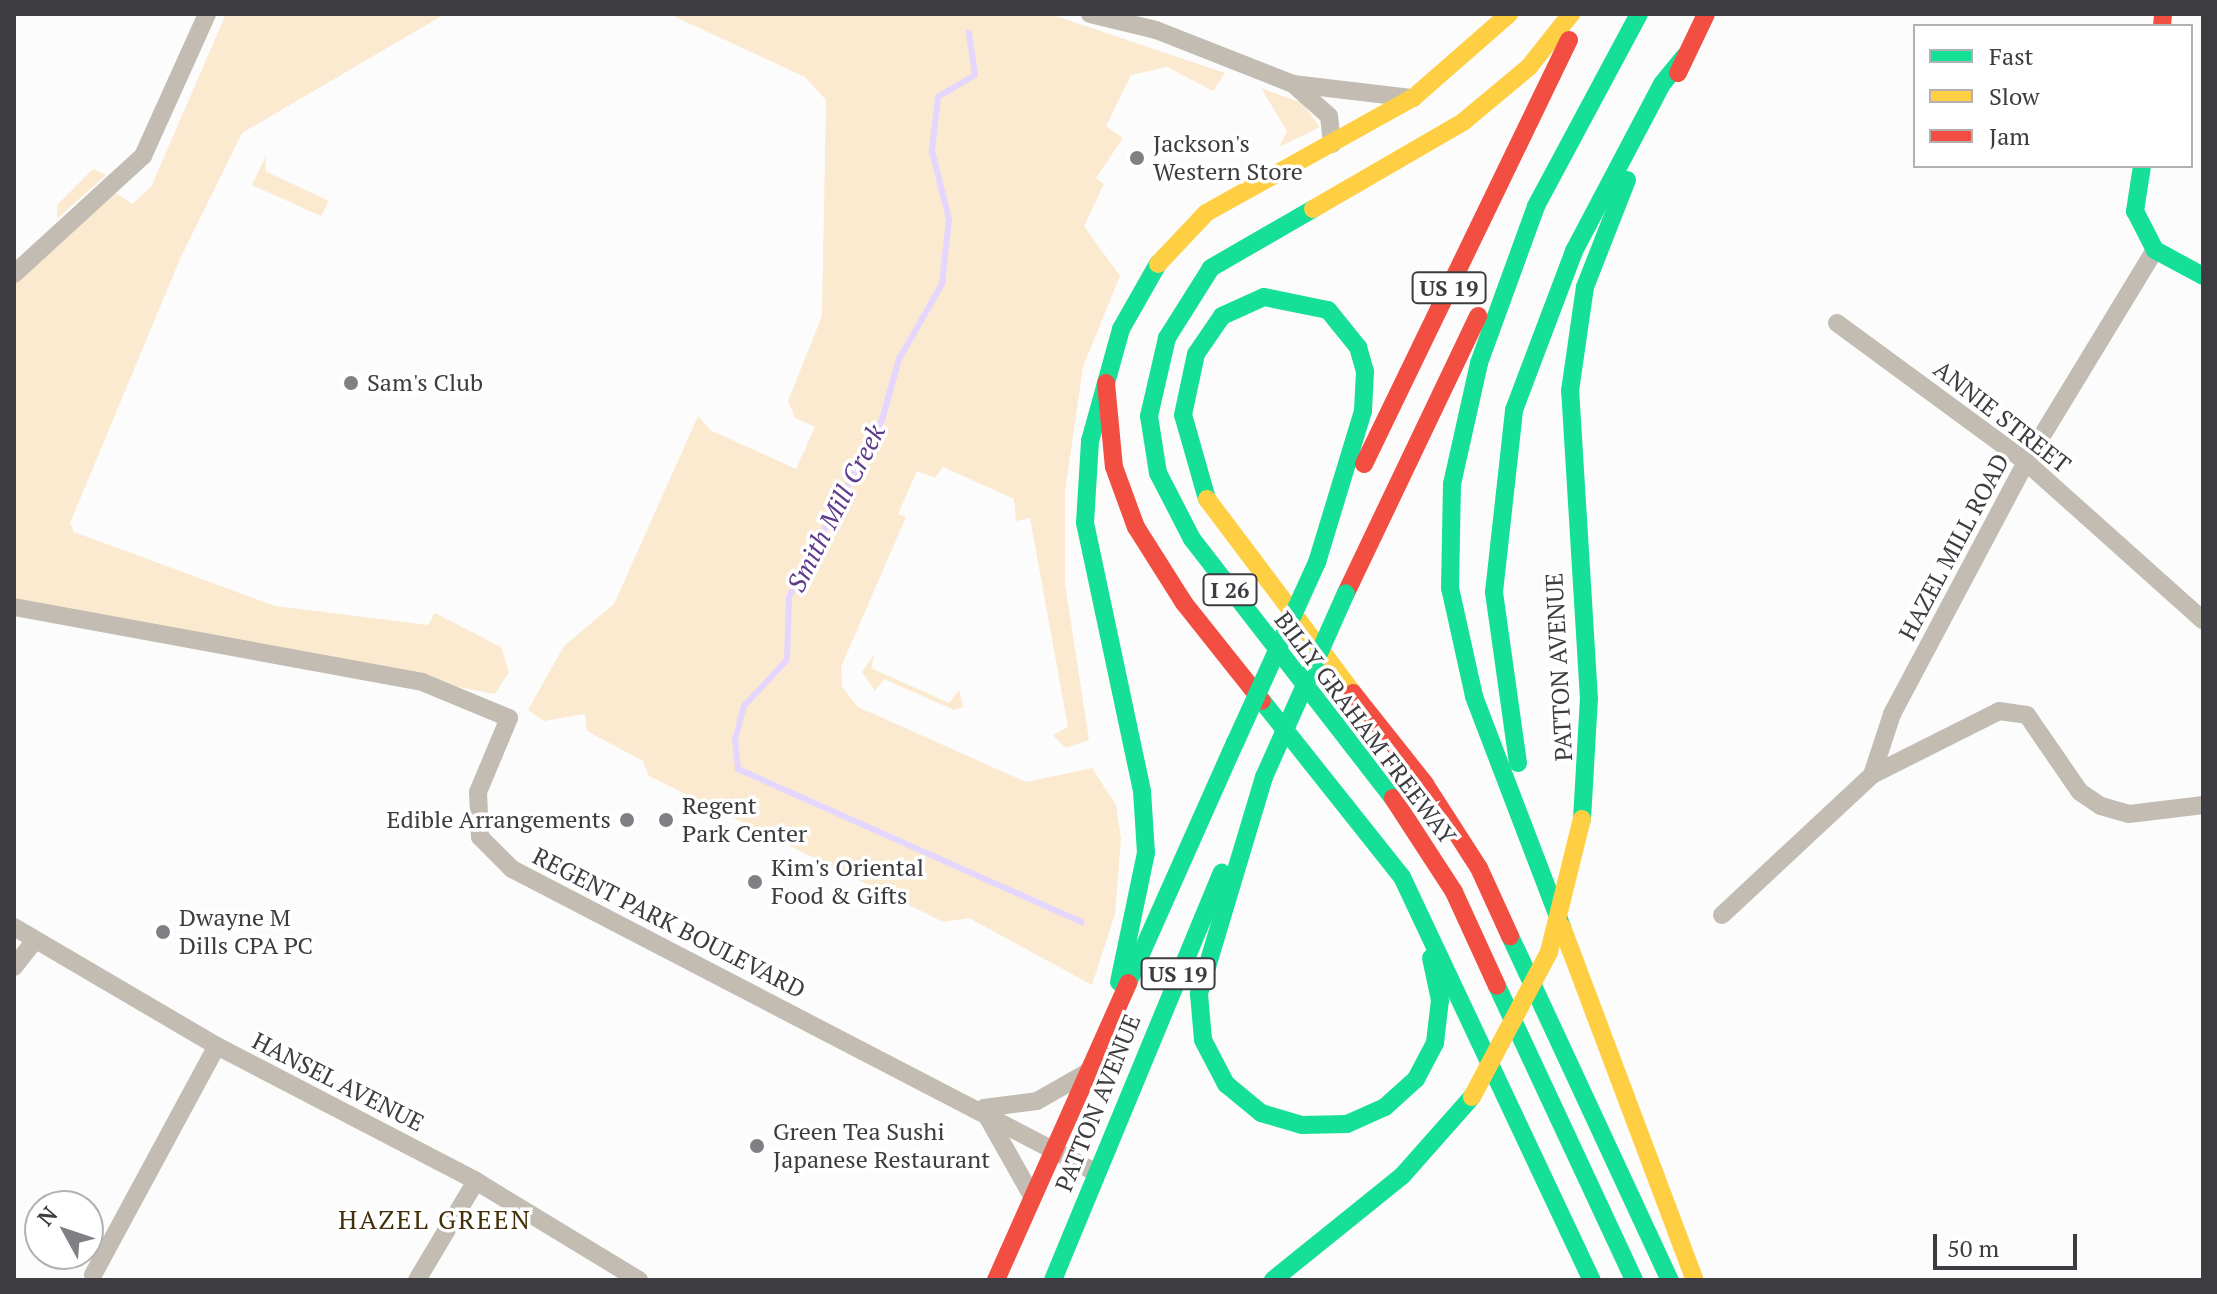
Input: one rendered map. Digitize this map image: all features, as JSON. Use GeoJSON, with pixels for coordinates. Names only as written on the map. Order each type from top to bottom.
{"type":"FeatureCollection","features":[{"type":"Feature","properties":{"kind":"main road","name":"PATTON AVENUE"},"geometry":{"type":"LineString","coordinates":[[1108,1022],[1146,853],[1142,791],[1085,523],[1090,441],[1106,383],[1144,282],[1181,236],[1241,192],[1413,98],[1509,14]]}},
{"type":"Feature","properties":{"kind":"main road","name":"BILLY GRAHAM FREEWAY"},"geometry":{"type":"LineString","coordinates":[[1571,14],[1529,67],[1475,114],[1211,268],[1167,338],[1149,416],[1158,473],[1192,539],[1408,818],[1454,892],[1634,1280]]}},
{"type":"Feature","properties":{"kind":"main road","name":"PATTON AVENUE"},"geometry":{"type":"LineString","coordinates":[[996,1280],[1108,1022],[1317,562],[1581,14]]}},
{"type":"Feature","properties":{"kind":"main road"},"geometry":{"type":"LineString","coordinates":[[1639,14],[1536,206],[1467,401],[1449,536],[1450,588],[1471,683],[1695,1280]]}},
{"type":"Feature","properties":{"kind":"main road","name":"PATTON AVENUE"},"geometry":{"type":"LineString","coordinates":[[1273,1280],[1392,1186],[1472,1097],[1545,963],[1582,819],[1589,699],[1569,414],[1575,339],[1594,258],[1706,14]]}},
{"type":"Feature","properties":{"kind":"main road"},"geometry":{"type":"LineString","coordinates":[[1521,815],[1494,592],[1497,512],[1514,410],[1574,251],[1684,57]]}},
{"type":"Feature","properties":{"kind":"main road"},"geometry":{"type":"LineString","coordinates":[[2142,168],[2135,211],[2155,250],[2203,276]]}},
{"type":"Feature","properties":{"kind":"main road","name":"PATTON AVENUE"},"geometry":{"type":"LineString","coordinates":[[1053,1280],[1095,1172],[1346,593],[1451,366],[1536,206]]}},
{"type":"Feature","properties":{"kind":"main road"},"geometry":{"type":"LineString","coordinates":[[1317,562],[1363,411],[1365,372],[1358,347],[1328,310],[1264,297],[1222,316],[1196,354],[1183,415],[1198,485],[1242,553],[1425,784],[1479,868],[1670,1280]]}},
{"type":"Feature","properties":{"kind":"main road"},"geometry":{"type":"LineString","coordinates":[[1106,383],[1114,467],[1136,527],[1184,603],[1383,856],[1440,944],[1592,1280]]}},
{"type":"Feature","properties":{"kind":"main road"},"geometry":{"type":"LineString","coordinates":[[1264,777],[1205,964],[1198,1013],[1207,1052],[1226,1084],[1281,1121],[1325,1127],[1367,1118],[1416,1079],[1435,1043],[1438,977],[1383,856]]}},
{"type":"Feature","properties":{"kind":"street"},"geometry":{"type":"LineString","coordinates":[[14,274],[143,156],[207,14]]}},
{"type":"Feature","properties":{"kind":"street"},"geometry":{"type":"LineString","coordinates":[[1090,14],[1156,30],[1293,84],[1413,98]]}},
{"type":"Feature","properties":{"kind":"street"},"geometry":{"type":"LineString","coordinates":[[1293,84],[1329,116],[1332,144]]}},
{"type":"Feature","properties":{"kind":"street","name":"HAZEL MILL ROAD"},"geometry":{"type":"LineString","coordinates":[[1722,915],[1872,775],[1892,714],[2026,462],[2155,250]]}},
{"type":"Feature","properties":{"kind":"street","name":"ANNIE STREET"},"geometry":{"type":"LineString","coordinates":[[1837,323],[2026,462],[2203,620]]}},
{"type":"Feature","properties":{"kind":"street","name":"REGENT PARK BOULEVARD"},"geometry":{"type":"LineString","coordinates":[[14,607],[422,682],[509,718],[478,802],[480,837],[512,869],[983,1109],[1095,1172]]}},
{"type":"Feature","properties":{"kind":"street"},"geometry":{"type":"LineString","coordinates":[[1872,775],[1999,711],[2027,715],[2080,792],[2101,806],[2129,814],[2203,805]]}},
{"type":"Feature","properties":{"kind":"street","name":"HANSEL AVENUE"},"geometry":{"type":"LineString","coordinates":[[14,927],[217,1046],[476,1181],[639,1280]]}},
{"type":"Feature","properties":{"kind":"street"},"geometry":{"type":"LineString","coordinates":[[14,967],[35,940]]}},
{"type":"Feature","properties":{"kind":"street"},"geometry":{"type":"LineString","coordinates":[[93,1275],[217,1046]]}},
{"type":"Feature","properties":{"kind":"street"},"geometry":{"type":"LineString","coordinates":[[1032,1196],[983,1109],[1037,1101],[1086,1073]]}},
{"type":"Feature","properties":{"kind":"street"},"geometry":{"type":"LineString","coordinates":[[417,1280],[476,1181]]}},
{"type":"Feature","properties":{"kind":"shaded area"},"geometry":{"type":"Polygon","coordinates":[[[226,14],[445,14],[242,133],[180,259],[70,523],[74,532],[275,606],[428,625],[435,613],[501,647],[509,672],[495,694],[14,602],[14,281],[116,193],[132,204],[151,187],[226,14]]]}},
{"type":"Feature","properties":{"kind":"shaded area"},"geometry":{"type":"Polygon","coordinates":[[[669,14],[1050,14],[1225,73],[1213,91],[1167,67],[1131,75],[1106,126],[1123,138],[1096,178],[1104,184],[1084,226],[1120,276],[1083,367],[1065,492],[1065,584],[1089,740],[1066,748],[1053,735],[1068,727],[1030,518],[1016,521],[1014,499],[943,467],[935,478],[917,471],[898,514],[906,517],[841,667],[842,687],[858,707],[1026,782],[1092,768],[1116,805],[1121,839],[1115,914],[1092,985],[969,918],[943,922],[649,776],[643,761],[587,731],[585,714],[544,721],[528,710],[564,646],[614,604],[698,416],[710,430],[796,469],[815,427],[795,418],[788,401],[822,316],[826,100],[805,77],[669,14]]]}},
{"type":"Feature","properties":{"kind":"shaded area"},"geometry":{"type":"Polygon","coordinates":[[[1261,88],[1302,103],[1320,127],[1279,147],[1287,131],[1261,88]]]}},
{"type":"Feature","properties":{"kind":"shaded area"},"geometry":{"type":"Polygon","coordinates":[[[266,156],[265,171],[329,201],[321,216],[252,185],[266,156]]]}},
{"type":"Feature","properties":{"kind":"shaded area"},"geometry":{"type":"Polygon","coordinates":[[[93,169],[106,175],[57,219],[57,205],[93,169]]]}},
{"type":"Feature","properties":{"kind":"shaded area"},"geometry":{"type":"Polygon","coordinates":[[[875,653],[871,668],[949,703],[959,690],[963,707],[954,710],[884,679],[875,691],[862,672],[875,653]]]}},
{"type":"Feature","properties":{"kind":"waterway","name":"Smith Mill Creek"},"geometry":{"type":"LineString","coordinates":[[969,33],[975,75],[938,97],[932,151],[949,219],[942,284],[899,359],[882,420],[789,597],[787,660],[744,706],[735,740],[738,769],[1082,922]]}},
{"type":"Feature","properties":{"kind":"traffic: fast"},"geometry":{"type":"LineString","coordinates":[[1562,927],[1474,696],[1450,588],[1452,484],[1479,363],[1536,206],[1639,14]]}},
{"type":"Feature","properties":{"kind":"traffic: fast"},"geometry":{"type":"LineString","coordinates":[[1518,763],[1494,592],[1514,410],[1574,251],[1662,84],[1684,57]]}},
{"type":"Feature","properties":{"kind":"traffic: fast"},"geometry":{"type":"LineString","coordinates":[[2142,168],[2135,211],[2155,250],[2203,276]]}},
{"type":"Feature","properties":{"kind":"traffic: fast"},"geometry":{"type":"LineString","coordinates":[[1582,819],[1589,699],[1570,391],[1585,287],[1627,180]]}},
{"type":"Feature","properties":{"kind":"traffic: fast"},"geometry":{"type":"LineString","coordinates":[[1313,209],[1211,268],[1167,338],[1149,416],[1158,473],[1192,539],[1393,798]]}},
{"type":"Feature","properties":{"kind":"traffic: fast"},"geometry":{"type":"LineString","coordinates":[[1119,982],[1146,853],[1142,791],[1085,523],[1090,441],[1121,329],[1158,264]]}},
{"type":"Feature","properties":{"kind":"traffic: fast"},"geometry":{"type":"LineString","coordinates":[[1207,499],[1183,415],[1196,354],[1222,316],[1264,297],[1328,310],[1358,347],[1365,372],[1363,411],[1317,562]]}},
{"type":"Feature","properties":{"kind":"traffic: fast"},"geometry":{"type":"LineString","coordinates":[[1235,743],[1317,562]]}},
{"type":"Feature","properties":{"kind":"traffic: fast"},"geometry":{"type":"LineString","coordinates":[[1264,777],[1346,593]]}},
{"type":"Feature","properties":{"kind":"traffic: fast"},"geometry":{"type":"LineString","coordinates":[[1262,701],[1402,877],[1592,1280]]}},
{"type":"Feature","properties":{"kind":"traffic: fast"},"geometry":{"type":"LineString","coordinates":[[1128,983],[1235,743]]}},
{"type":"Feature","properties":{"kind":"traffic: fast"},"geometry":{"type":"LineString","coordinates":[[1264,777],[1199,994],[1203,1040],[1226,1084],[1261,1113],[1302,1125],[1347,1124],[1385,1107],[1416,1079],[1435,1043],[1440,1000],[1431,958]]}},
{"type":"Feature","properties":{"kind":"traffic: fast"},"geometry":{"type":"LineString","coordinates":[[1053,1280],[1222,873]]}},
{"type":"Feature","properties":{"kind":"traffic: fast"},"geometry":{"type":"LineString","coordinates":[[1510,936],[1670,1280]]}},
{"type":"Feature","properties":{"kind":"traffic: fast"},"geometry":{"type":"LineString","coordinates":[[1497,986],[1634,1280]]}},
{"type":"Feature","properties":{"kind":"traffic: fast"},"geometry":{"type":"LineString","coordinates":[[1273,1280],[1402,1176],[1472,1097]]}},
{"type":"Feature","properties":{"kind":"traffic: slow"},"geometry":{"type":"LineString","coordinates":[[1158,264],[1206,213],[1413,98],[1509,14]]}},
{"type":"Feature","properties":{"kind":"traffic: slow"},"geometry":{"type":"LineString","coordinates":[[1313,209],[1463,122],[1529,67],[1571,14]]}},
{"type":"Feature","properties":{"kind":"traffic: slow"},"geometry":{"type":"LineString","coordinates":[[1207,499],[1353,693]]}},
{"type":"Feature","properties":{"kind":"traffic: slow"},"geometry":{"type":"LineString","coordinates":[[1472,1097],[1549,952],[1582,819]]}},
{"type":"Feature","properties":{"kind":"traffic: slow"},"geometry":{"type":"LineString","coordinates":[[1562,927],[1695,1280]]}},
{"type":"Feature","properties":{"kind":"traffic: jam"},"geometry":{"type":"LineString","coordinates":[[1678,73],[1706,14]]}},
{"type":"Feature","properties":{"kind":"traffic: jam"},"geometry":{"type":"LineString","coordinates":[[2162,24],[2163,14]]}},
{"type":"Feature","properties":{"kind":"traffic: jam"},"geometry":{"type":"LineString","coordinates":[[1364,464],[1569,40]]}},
{"type":"Feature","properties":{"kind":"traffic: jam"},"geometry":{"type":"LineString","coordinates":[[1346,593],[1478,316]]}},
{"type":"Feature","properties":{"kind":"traffic: jam"},"geometry":{"type":"LineString","coordinates":[[1106,383],[1114,467],[1136,527],[1184,603],[1262,701]]}},
{"type":"Feature","properties":{"kind":"traffic: jam"},"geometry":{"type":"LineString","coordinates":[[1353,693],[1425,784],[1479,868],[1510,936]]}},
{"type":"Feature","properties":{"kind":"traffic: jam"},"geometry":{"type":"LineString","coordinates":[[1393,798],[1454,892],[1497,986]]}},
{"type":"Feature","properties":{"kind":"traffic: jam"},"geometry":{"type":"LineString","coordinates":[[996,1280],[1128,983]]}},
{"type":"Feature","properties":{"kind":"place","name":"Jackson's Western Store"},"geometry":{"type":"Point","coordinates":[1137,158]}},
{"type":"Feature","properties":{"kind":"place","name":"Sam's Club"},"geometry":{"type":"Point","coordinates":[351,383]}},
{"type":"Feature","properties":{"kind":"place","name":"Edible Arrangements"},"geometry":{"type":"Point","coordinates":[627,820]}},
{"type":"Feature","properties":{"kind":"place","name":"Regent Park Center"},"geometry":{"type":"Point","coordinates":[666,820]}},
{"type":"Feature","properties":{"kind":"place","name":"Kim's Oriental Food & Gifts"},"geometry":{"type":"Point","coordinates":[755,882]}},
{"type":"Feature","properties":{"kind":"place","name":"Dwayne M Dills CPA PC"},"geometry":{"type":"Point","coordinates":[163,932]}},
{"type":"Feature","properties":{"kind":"place","name":"Green Tea Sushi Japanese Restaurant"},"geometry":{"type":"Point","coordinates":[757,1146]}},
{"type":"Feature","properties":{"kind":"district","name":"HAZEL GREEN"},"geometry":{"type":"Point","coordinates":[435,1220]}}]}
